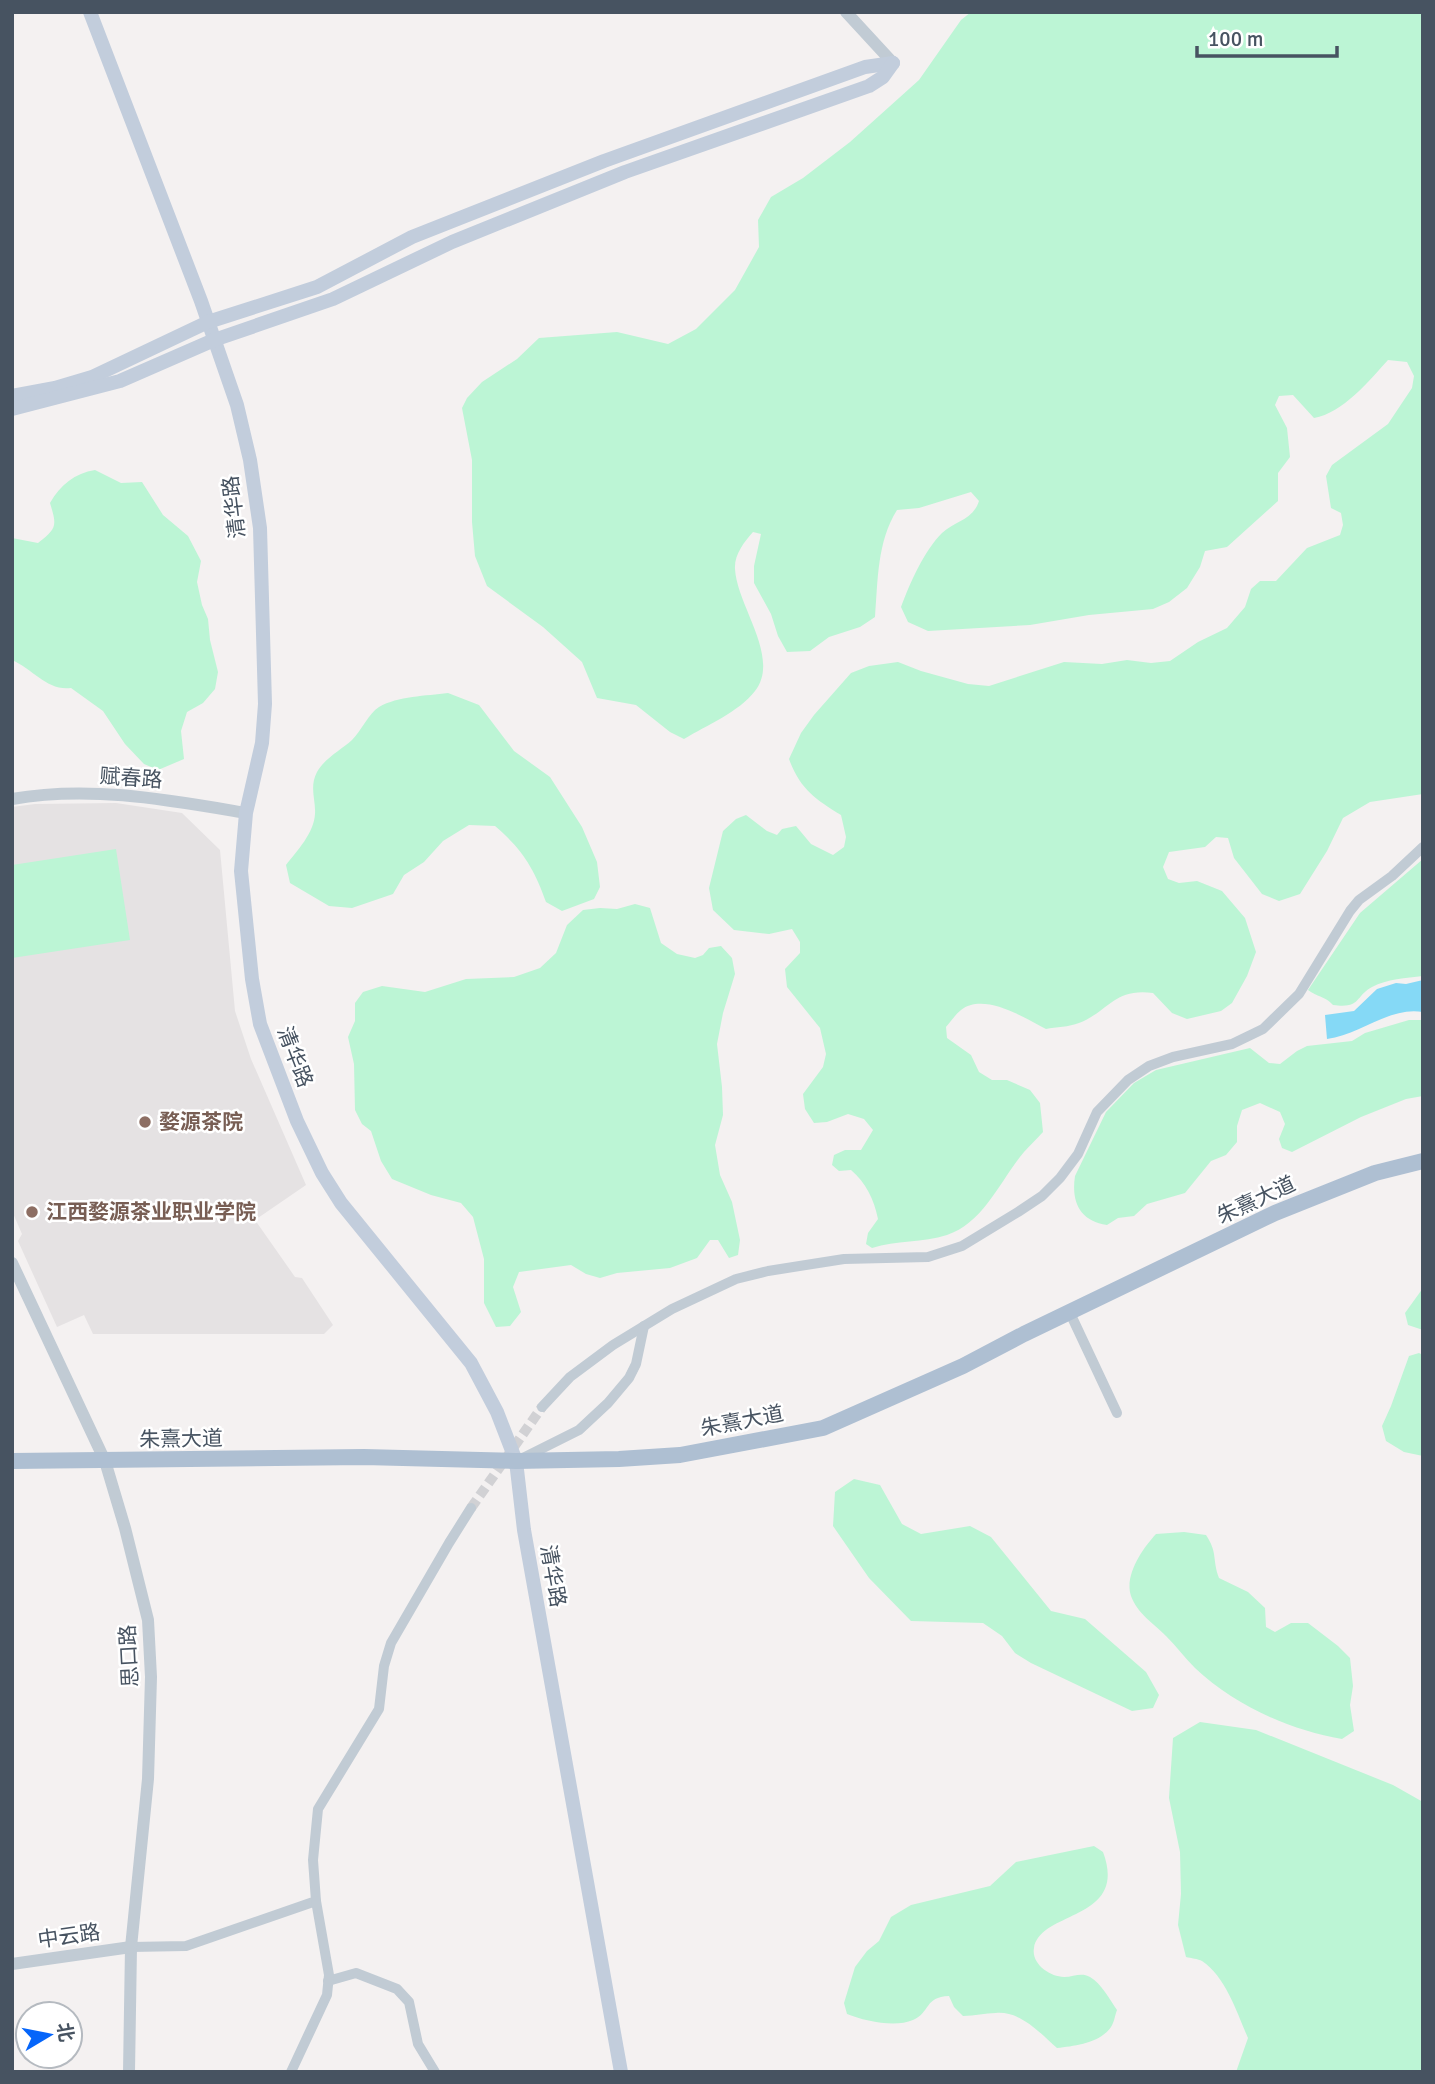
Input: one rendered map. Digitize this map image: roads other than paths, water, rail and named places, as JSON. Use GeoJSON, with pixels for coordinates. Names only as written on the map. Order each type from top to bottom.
{"type":"FeatureCollection","features":[{"type":"Feature","properties":{"kind":"main road","name":"清华路"},"geometry":{"type":"LineString","coordinates":[[90,12],[208,322],[237,405],[250,460],[260,528],[265,704],[255,778],[246,813],[241,872],[252,979],[260,1024],[297,1121],[322,1173],[341,1203],[471,1363],[497,1412],[516,1461],[526,1544],[621,2072]]}},
{"type":"Feature","properties":{"kind":"main road"},"geometry":{"type":"LineString","coordinates":[[12,396],[55,388],[92,377],[208,322],[317,287],[412,237],[604,161],[865,67],[893,63]]}},
{"type":"Feature","properties":{"kind":"main road"},"geometry":{"type":"LineString","coordinates":[[12,410],[120,381],[214,340],[333,299],[452,242],[625,172],[869,86],[883,76],[893,63]]}},
{"type":"Feature","properties":{"kind":"main road","name":"朱熹大道"},"geometry":{"type":"LineString","coordinates":[[12,1461],[364,1457],[516,1461],[619,1459],[680,1455],[823,1428],[963,1366],[1306,1199],[1375,1173],[1423,1161]]}},
{"type":"Feature","properties":{"kind":"street"},"geometry":{"type":"LineString","coordinates":[[846,12],[893,63]]}},
{"type":"Feature","properties":{"kind":"street","name":"赋春路"},"geometry":{"type":"LineString","coordinates":[[12,799],[72,793],[143,796],[246,813]]}},
{"type":"Feature","properties":{"kind":"street"},"geometry":{"type":"LineString","coordinates":[[542,1407],[570,1377],[613,1345],[672,1309],[736,1279],[844,1259],[928,1257],[962,1246],[1018,1212],[1042,1196],[1060,1178],[1077,1154],[1097,1112],[1128,1080],[1149,1066],[1173,1057],[1232,1044],[1263,1030],[1298,995],[1359,900],[1392,876],[1423,847]]}},
{"type":"Feature","properties":{"kind":"street","name":"思口路"},"geometry":{"type":"LineString","coordinates":[[12,1263],[105,1461],[148,1620],[151,1677],[148,1780],[131,1947],[129,2072]]}},
{"type":"Feature","properties":{"kind":"street"},"geometry":{"type":"LineString","coordinates":[[1070,1312],[1117,1413]]}},
{"type":"Feature","properties":{"kind":"street"},"geometry":{"type":"LineString","coordinates":[[516,1461],[579,1430],[608,1403],[629,1378],[636,1364],[644,1326]]}},
{"type":"Feature","properties":{"kind":"street"},"geometry":{"type":"LineString","coordinates":[[291,2072],[327,1995],[328,1981],[313,1860],[318,1809],[379,1709],[384,1666],[391,1643],[471,1508]]}},
{"type":"Feature","properties":{"kind":"street"},"geometry":{"type":"LineString","coordinates":[[131,1947],[186,1946],[316,1900]]}},
{"type":"Feature","properties":{"kind":"street","name":"中云路"},"geometry":{"type":"LineString","coordinates":[[12,1964],[131,1947]]}},
{"type":"Feature","properties":{"kind":"street"},"geometry":{"type":"LineString","coordinates":[[328,1981],[356,1973],[404,1994],[409,2002],[418,2044],[435,2072]]}},
{"type":"Feature","properties":{"kind":"water"},"geometry":{"type":"Polygon","coordinates":[[[1423,980],[1423,1012],[1399,1013],[1327,1039],[1325,1015],[1354,1011],[1377,989],[1396,983],[1423,980]]]}},
{"type":"Feature","properties":{"kind":"tunnel"},"geometry":{"type":"LineString","coordinates":[[471,1508],[542,1407]]}},
{"type":"Feature","properties":{"kind":"place","name":"婺源茶院"},"geometry":{"type":"Point","coordinates":[145,1122]}},
{"type":"Feature","properties":{"kind":"place","name":"江西婺源茶业职业学院"},"geometry":{"type":"Point","coordinates":[32,1212]}}]}
